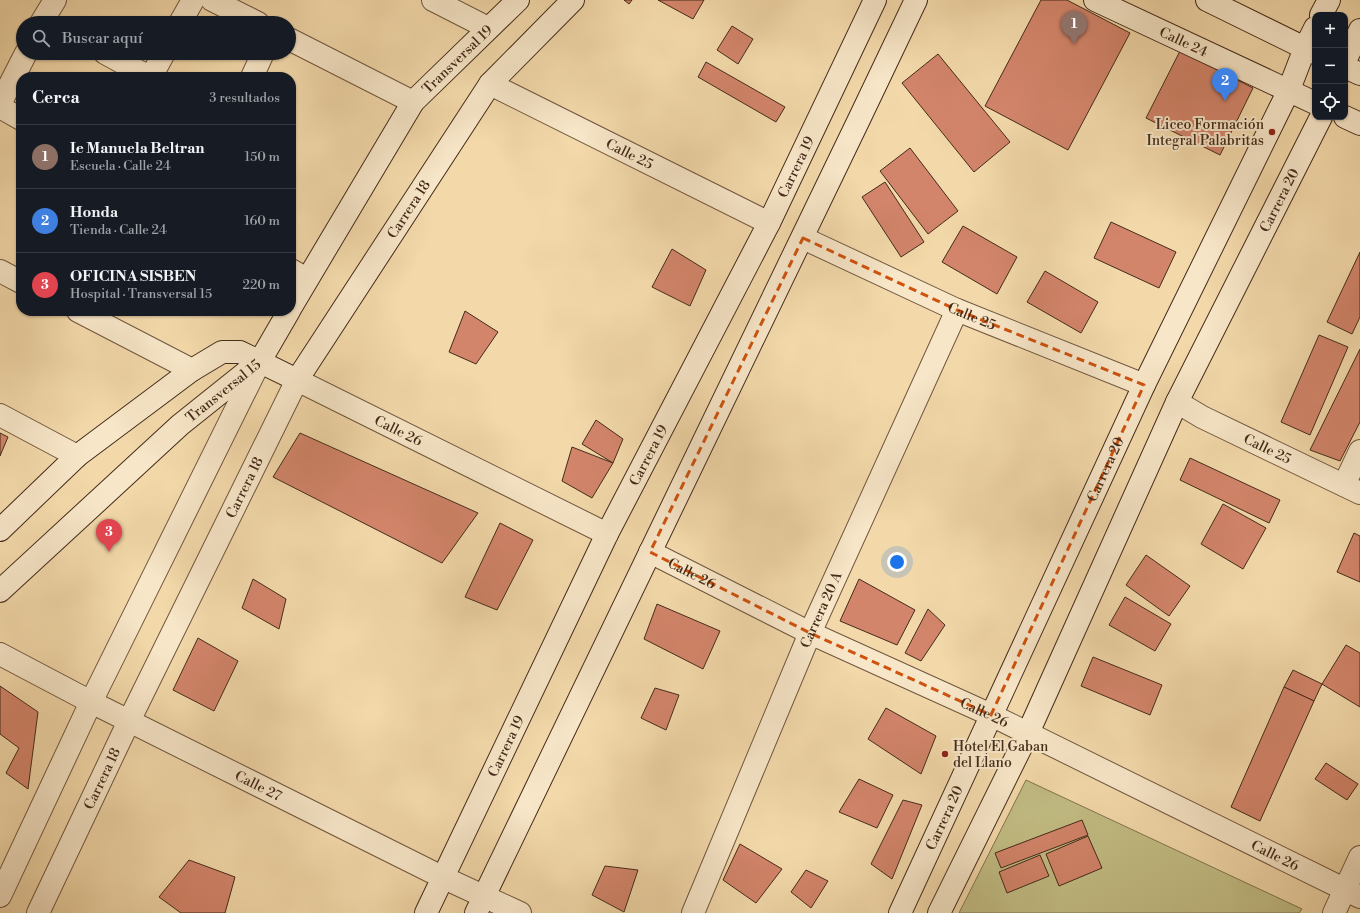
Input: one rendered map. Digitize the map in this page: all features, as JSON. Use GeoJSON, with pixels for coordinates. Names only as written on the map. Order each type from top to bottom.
{"type":"FeatureCollection","features":[{"type":"Feature","properties":{"kind":"street"},"geometry":{"type":"LineString","coordinates":[[48,16],[55,0]]}},
{"type":"Feature","properties":{"kind":"street"},"geometry":{"type":"LineString","coordinates":[[184,16],[193,0]]}},
{"type":"Feature","properties":{"kind":"street"},"geometry":{"type":"LineString","coordinates":[[212,0],[244,16]]}},
{"type":"Feature","properties":{"kind":"street"},"geometry":{"type":"LineString","coordinates":[[433,0],[488,28]]}},
{"type":"Feature","properties":{"kind":"street","name":"Transversal 19"},"geometry":{"type":"LineString","coordinates":[[413,102],[518,0]]}},
{"type":"Feature","properties":{"kind":"street"},"geometry":{"type":"LineString","coordinates":[[490,84],[573,0]]}},
{"type":"Feature","properties":{"kind":"street","name":"Carrera 19"},"geometry":{"type":"LineString","coordinates":[[426,913],[607,534],[769,223],[875,0]]}},
{"type":"Feature","properties":{"kind":"street"},"geometry":{"type":"LineString","coordinates":[[480,905],[803,238],[916,0]]}},
{"type":"Feature","properties":{"kind":"street","name":"Calle 24"},"geometry":{"type":"LineString","coordinates":[[1095,0],[1288,92],[1312,102]]}},
{"type":"Feature","properties":{"kind":"street"},"geometry":{"type":"LineString","coordinates":[[1207,0],[1310,51]]}},
{"type":"Feature","properties":{"kind":"street"},"geometry":{"type":"LineString","coordinates":[[1322,12],[1328,0]]}},
{"type":"Feature","properties":{"kind":"street"},"geometry":{"type":"LineString","coordinates":[[1348,55],[1360,30]]}},
{"type":"Feature","properties":{"kind":"street"},"geometry":{"type":"LineString","coordinates":[[296,43],[413,102],[299,275],[296,287]]}},
{"type":"Feature","properties":{"kind":"street","name":"Carrera 20"},"geometry":{"type":"LineString","coordinates":[[900,913],[1144,385],[1288,92],[1310,51]]}},
{"type":"Feature","properties":{"kind":"street"},"geometry":{"type":"LineString","coordinates":[[17,72],[23,60]]}},
{"type":"Feature","properties":{"kind":"street"},"geometry":{"type":"LineString","coordinates":[[118,60],[141,72]]}},
{"type":"Feature","properties":{"kind":"street"},"geometry":{"type":"LineString","coordinates":[[153,72],[160,60]]}},
{"type":"Feature","properties":{"kind":"street"},"geometry":{"type":"LineString","coordinates":[[254,72],[260,60]]}},
{"type":"Feature","properties":{"kind":"street"},"geometry":{"type":"LineString","coordinates":[[1348,68],[1360,74]]}},
{"type":"Feature","properties":{"kind":"street"},"geometry":{"type":"LineString","coordinates":[[16,73],[0,106],[16,116]]}},
{"type":"Feature","properties":{"kind":"street","name":"Calle 25"},"geometry":{"type":"LineString","coordinates":[[490,84],[769,223]]}},
{"type":"Feature","properties":{"kind":"street","name":"Carrera 18"},"geometry":{"type":"LineString","coordinates":[[38,913],[129,721],[297,380],[490,84]]}},
{"type":"Feature","properties":{"kind":"street"},"geometry":{"type":"LineString","coordinates":[[1348,118],[1360,124]]}},
{"type":"Feature","properties":{"kind":"street","name":"Carrera 20"},"geometry":{"type":"LineString","coordinates":[[939,913],[1028,733],[1177,402],[1319,120]]}},
{"type":"Feature","properties":{"kind":"street","name":"Calle 25"},"geometry":{"type":"LineString","coordinates":[[803,238],[957,310],[1144,385]]}},
{"type":"Feature","properties":{"kind":"street"},"geometry":{"type":"LineString","coordinates":[[0,271],[16,279]]}},
{"type":"Feature","properties":{"kind":"street","name":"Carrera 20 A"},"geometry":{"type":"LineString","coordinates":[[692,913],[810,633],[957,310]]}},
{"type":"Feature","properties":{"kind":"street"},"geometry":{"type":"LineString","coordinates":[[88,316],[192,370]]}},
{"type":"Feature","properties":{"kind":"street"},"geometry":{"type":"LineString","coordinates":[[0,896],[91,702],[260,361],[286,316]]}},
{"type":"Feature","properties":{"kind":"street","name":"Transversal 15"},"geometry":{"type":"LineString","coordinates":[[0,530],[77,456],[192,370],[222,352],[240,352],[260,361],[180,425],[0,591]]}},
{"type":"Feature","properties":{"kind":"street","name":"Calle 26"},"geometry":{"type":"LineString","coordinates":[[260,361],[607,534]]}},
{"type":"Feature","properties":{"kind":"street","name":"Calle 25"},"geometry":{"type":"LineString","coordinates":[[1177,402],[1202,417],[1352,489]]}},
{"type":"Feature","properties":{"kind":"street"},"geometry":{"type":"LineString","coordinates":[[0,414],[77,456]]}},
{"type":"Feature","properties":{"kind":"street"},"geometry":{"type":"LineString","coordinates":[[1352,489],[1360,451]]}},
{"type":"Feature","properties":{"kind":"street","name":"Calle 26"},"geometry":{"type":"LineString","coordinates":[[650,552],[810,633],[991,715],[1352,893]]}},
{"type":"Feature","properties":{"kind":"street","name":"Calle 27"},"geometry":{"type":"LineString","coordinates":[[0,654],[91,702],[442,877],[480,905],[520,913]]}},
{"type":"Feature","properties":{"kind":"street"},"geometry":{"type":"LineString","coordinates":[[1334,913],[1352,893],[1360,857]]}},
{"type":"Feature","properties":{"kind":"highlighted area"},"geometry":{"type":"Polygon","coordinates":[[[803,238],[957,310],[1144,385],[991,715],[810,633],[650,552],[803,238]]]}},
{"type":"Feature","properties":{"kind":"shaded area"},"geometry":{"type":"Polygon","coordinates":[[[1026,780],[1302,909],[1299,913],[959,913],[1026,780]]]}},
{"type":"Feature","properties":{"kind":"building"},"geometry":{"type":"Polygon","coordinates":[[[624,0],[632,0],[629,4],[624,0]]]}},
{"type":"Feature","properties":{"kind":"building"},"geometry":{"type":"Polygon","coordinates":[[[658,0],[704,0],[693,19],[658,0]]]}},
{"type":"Feature","properties":{"kind":"building"},"geometry":{"type":"Polygon","coordinates":[[[1041,0],[1067,0],[1130,33],[1068,150],[985,106],[1041,0]]]}},
{"type":"Feature","properties":{"kind":"building"},"geometry":{"type":"Polygon","coordinates":[[[732,26],[753,39],[738,64],[717,50],[732,26]]]}},
{"type":"Feature","properties":{"kind":"building"},"geometry":{"type":"Polygon","coordinates":[[[1180,51],[1253,88],[1220,155],[1146,118],[1180,51]]]}},
{"type":"Feature","properties":{"kind":"building"},"geometry":{"type":"Polygon","coordinates":[[[938,54],[1010,142],[974,172],[902,83],[938,54]]]}},
{"type":"Feature","properties":{"kind":"building"},"geometry":{"type":"Polygon","coordinates":[[[706,62],[785,107],[776,122],[698,77],[706,62]]]}},
{"type":"Feature","properties":{"kind":"building"},"geometry":{"type":"Polygon","coordinates":[[[910,148],[958,211],[928,234],[880,171],[910,148]]]}},
{"type":"Feature","properties":{"kind":"building"},"geometry":{"type":"Polygon","coordinates":[[[885,182],[924,242],[901,257],[862,197],[885,182]]]}},
{"type":"Feature","properties":{"kind":"building"},"geometry":{"type":"Polygon","coordinates":[[[1111,222],[1176,252],[1159,288],[1094,258],[1111,222]]]}},
{"type":"Feature","properties":{"kind":"building"},"geometry":{"type":"Polygon","coordinates":[[[963,226],[1017,257],[997,294],[942,262],[963,226]]]}},
{"type":"Feature","properties":{"kind":"building"},"geometry":{"type":"Polygon","coordinates":[[[672,249],[706,270],[690,306],[652,287],[672,249]]]}},
{"type":"Feature","properties":{"kind":"building"},"geometry":{"type":"Polygon","coordinates":[[[1360,252],[1360,317],[1352,334],[1327,322],[1360,252]]]}},
{"type":"Feature","properties":{"kind":"building"},"geometry":{"type":"Polygon","coordinates":[[[1045,271],[1098,302],[1081,333],[1027,302],[1045,271]]]}},
{"type":"Feature","properties":{"kind":"building"},"geometry":{"type":"Polygon","coordinates":[[[465,311],[498,332],[476,364],[449,352],[465,311]]]}},
{"type":"Feature","properties":{"kind":"building"},"geometry":{"type":"Polygon","coordinates":[[[1319,335],[1348,347],[1310,435],[1281,422],[1319,335]]]}},
{"type":"Feature","properties":{"kind":"building"},"geometry":{"type":"Polygon","coordinates":[[[1360,349],[1360,422],[1340,461],[1310,450],[1360,349]]]}},
{"type":"Feature","properties":{"kind":"building"},"geometry":{"type":"Polygon","coordinates":[[[596,420],[623,439],[613,463],[582,444],[596,420]]]}},
{"type":"Feature","properties":{"kind":"building"},"geometry":{"type":"Polygon","coordinates":[[[0,433],[8,437],[0,456],[0,433]]]}},
{"type":"Feature","properties":{"kind":"building"},"geometry":{"type":"Polygon","coordinates":[[[300,433],[478,513],[442,563],[273,477],[300,433]]]}},
{"type":"Feature","properties":{"kind":"building"},"geometry":{"type":"Polygon","coordinates":[[[572,447],[613,463],[592,498],[562,481],[572,447]]]}},
{"type":"Feature","properties":{"kind":"building"},"geometry":{"type":"Polygon","coordinates":[[[1190,458],[1280,500],[1269,523],[1180,480],[1190,458]]]}},
{"type":"Feature","properties":{"kind":"building"},"geometry":{"type":"Polygon","coordinates":[[[1223,504],[1266,528],[1243,569],[1201,544],[1223,504]]]}},
{"type":"Feature","properties":{"kind":"building"},"geometry":{"type":"Polygon","coordinates":[[[500,523],[533,540],[497,610],[465,597],[500,523]]]}},
{"type":"Feature","properties":{"kind":"building"},"geometry":{"type":"Polygon","coordinates":[[[1354,533],[1360,536],[1360,582],[1337,572],[1354,533]]]}},
{"type":"Feature","properties":{"kind":"building"},"geometry":{"type":"Polygon","coordinates":[[[1146,555],[1190,586],[1169,616],[1126,585],[1146,555]]]}},
{"type":"Feature","properties":{"kind":"building"},"geometry":{"type":"Polygon","coordinates":[[[253,579],[286,599],[279,629],[242,608],[253,579]]]}},
{"type":"Feature","properties":{"kind":"building"},"geometry":{"type":"Polygon","coordinates":[[[859,579],[915,610],[897,645],[840,621],[859,579]]]}},
{"type":"Feature","properties":{"kind":"building"},"geometry":{"type":"Polygon","coordinates":[[[1125,597],[1171,624],[1155,651],[1109,625],[1125,597]]]}},
{"type":"Feature","properties":{"kind":"building"},"geometry":{"type":"Polygon","coordinates":[[[657,604],[720,631],[703,669],[644,639],[657,604]]]}},
{"type":"Feature","properties":{"kind":"building"},"geometry":{"type":"Polygon","coordinates":[[[928,609],[945,625],[921,661],[905,653],[928,609]]]}},
{"type":"Feature","properties":{"kind":"building"},"geometry":{"type":"Polygon","coordinates":[[[198,638],[238,661],[214,711],[173,690],[198,638]]]}},
{"type":"Feature","properties":{"kind":"building"},"geometry":{"type":"Polygon","coordinates":[[[1346,645],[1360,653],[1360,707],[1322,684],[1346,645]]]}},
{"type":"Feature","properties":{"kind":"building"},"geometry":{"type":"Polygon","coordinates":[[[1093,657],[1162,685],[1150,715],[1081,686],[1093,657]]]}},
{"type":"Feature","properties":{"kind":"building"},"geometry":{"type":"Polygon","coordinates":[[[1293,670],[1322,684],[1314,701],[1284,687],[1293,670]]]}},
{"type":"Feature","properties":{"kind":"building"},"geometry":{"type":"Polygon","coordinates":[[[0,686],[38,712],[28,789],[6,773],[19,748],[0,734],[0,686]]]}},
{"type":"Feature","properties":{"kind":"building"},"geometry":{"type":"Polygon","coordinates":[[[1284,687],[1314,701],[1260,821],[1231,807],[1284,687]]]}},
{"type":"Feature","properties":{"kind":"building"},"geometry":{"type":"Polygon","coordinates":[[[655,688],[679,695],[666,730],[641,718],[655,688]]]}},
{"type":"Feature","properties":{"kind":"building"},"geometry":{"type":"Polygon","coordinates":[[[886,708],[936,736],[921,774],[868,739],[886,708]]]}},
{"type":"Feature","properties":{"kind":"building"},"geometry":{"type":"Polygon","coordinates":[[[1326,763],[1358,784],[1347,800],[1315,779],[1326,763]]]}},
{"type":"Feature","properties":{"kind":"building"},"geometry":{"type":"Polygon","coordinates":[[[859,779],[893,795],[877,828],[839,812],[859,779]]]}},
{"type":"Feature","properties":{"kind":"building"},"geometry":{"type":"Polygon","coordinates":[[[903,800],[922,805],[892,879],[871,864],[903,800]]]}},
{"type":"Feature","properties":{"kind":"building"},"geometry":{"type":"Polygon","coordinates":[[[1082,820],[1088,835],[1001,868],[995,853],[1082,820]]]}},
{"type":"Feature","properties":{"kind":"building"},"geometry":{"type":"Polygon","coordinates":[[[1088,836],[1102,868],[1059,886],[1046,854],[1088,836]]]}},
{"type":"Feature","properties":{"kind":"building"},"geometry":{"type":"Polygon","coordinates":[[[740,844],[782,869],[756,903],[723,880],[740,844]]]}},
{"type":"Feature","properties":{"kind":"building"},"geometry":{"type":"Polygon","coordinates":[[[1040,855],[1049,876],[1007,893],[999,872],[1040,855]]]}},
{"type":"Feature","properties":{"kind":"building"},"geometry":{"type":"Polygon","coordinates":[[[189,860],[235,877],[225,913],[181,913],[159,897],[189,860]]]}},
{"type":"Feature","properties":{"kind":"building"},"geometry":{"type":"Polygon","coordinates":[[[605,866],[638,870],[624,912],[592,895],[605,866]]]}},
{"type":"Feature","properties":{"kind":"building"},"geometry":{"type":"Polygon","coordinates":[[[806,870],[828,881],[811,908],[791,892],[806,870]]]}},
{"type":"Feature","properties":{"kind":"place","name":"Ie Manuela Beltran"},"geometry":{"type":"Point","coordinates":[1074,44]}},
{"type":"Feature","properties":{"kind":"place","name":"Honda"},"geometry":{"type":"Point","coordinates":[1225,101]}},
{"type":"Feature","properties":{"kind":"place","name":"Liceo Formación Integral Palabritas"},"geometry":{"type":"Point","coordinates":[1272,132]}},
{"type":"Feature","properties":{"kind":"place","name":"OFICINA SISBEN"},"geometry":{"type":"Point","coordinates":[109,552]}},
{"type":"Feature","properties":{"kind":"place","name":"Hotel El Gaban del Llano"},"geometry":{"type":"Point","coordinates":[945,754]}}]}
